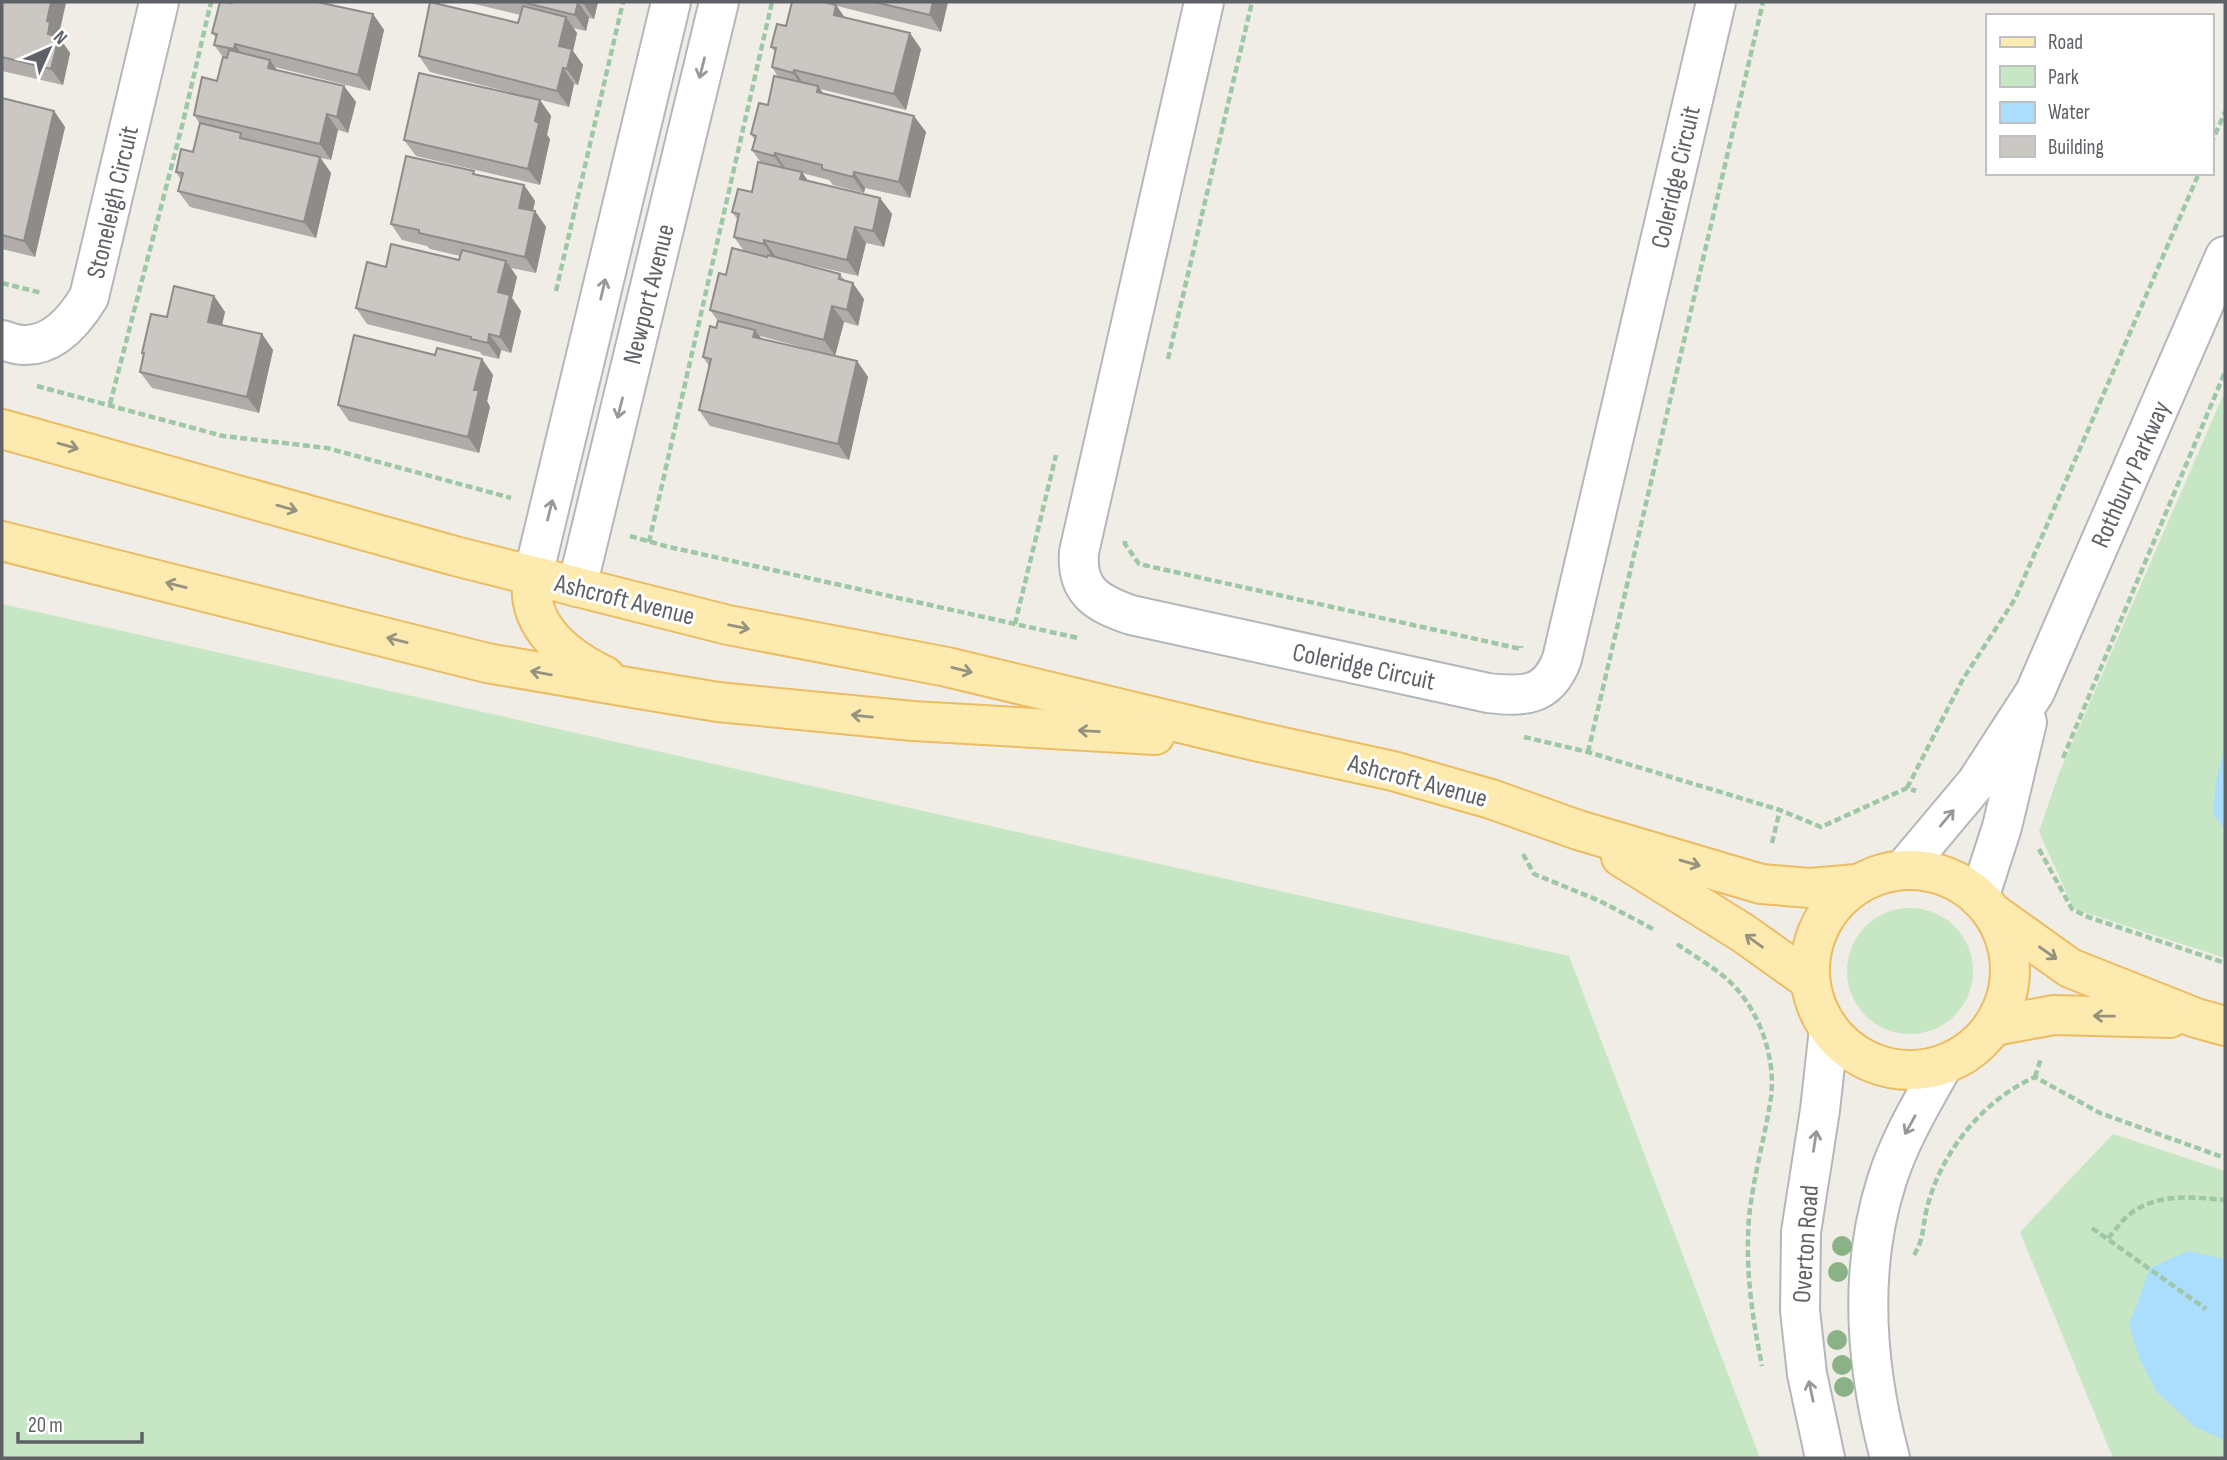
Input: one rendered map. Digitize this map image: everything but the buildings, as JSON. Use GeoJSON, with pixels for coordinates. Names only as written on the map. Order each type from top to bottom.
{"type":"FeatureCollection","features":[{"type":"Feature","properties":{"kind":"main road","name":"Ashcroft Avenue"},"geometry":{"type":"LineString","coordinates":[[2,429],[533,576],[727,625],[947,667],[1405,775],[1491,799],[1578,830],[1761,884],[1810,888],[1857,884]]}},
{"type":"Feature","properties":{"kind":"main road","name":"Ashcroft Avenue"},"geometry":{"type":"LineString","coordinates":[[2,541],[486,663],[718,702],[913,721],[1255,741]]}},
{"type":"Feature","properties":{"kind":"main road"},"geometry":{"type":"LineString","coordinates":[[533,576],[531,603],[556,644],[586,667],[633,688]]}},
{"type":"Feature","properties":{"kind":"main road","name":"Ashcroft Avenue"},"geometry":{"type":"LineString","coordinates":[[1578,830],[1743,933],[1809,981]]}},
{"type":"Feature","properties":{"kind":"main road"},"geometry":{"type":"LineString","coordinates":[[1986,905],[2005,940],[2011,969],[2003,1008],[1994,1026],[1980,1043],[1943,1065],[1922,1070],[1901,1070],[1861,1057],[1844,1045],[1829,1029],[1809,981],[1815,937],[1839,898],[1857,884],[1879,874],[1903,870],[1924,871],[1963,885],[2070,968],[2211,1022]]}},
{"type":"Feature","properties":{"kind":"main road"},"geometry":{"type":"LineString","coordinates":[[1994,1026],[2054,1015],[2211,1022]]}},
{"type":"Feature","properties":{"kind":"street","name":"Stoneleigh Circuit"},"geometry":{"type":"LineString","coordinates":[[2,340],[22,345],[36,344],[58,333],[75,318],[89,298],[159,2]]}},
{"type":"Feature","properties":{"kind":"street","name":"Newport Avenue"},"geometry":{"type":"LineString","coordinates":[[533,576],[671,2]]}},
{"type":"Feature","properties":{"kind":"street","name":"Newport Avenue"},"geometry":{"type":"LineString","coordinates":[[577,587],[719,2]]}},
{"type":"Feature","properties":{"kind":"street","name":"Coleridge Circuit"},"geometry":{"type":"LineString","coordinates":[[1204,2],[1079,552],[1080,578],[1093,597],[1130,615],[1488,693],[1514,696],[1541,689],[1557,672],[1562,659],[1716,2]]}},
{"type":"Feature","properties":{"kind":"street","name":"Rothbury Parkway"},"geometry":{"type":"LineString","coordinates":[[1903,870],[1976,783],[2035,692],[2225,256]]}},
{"type":"Feature","properties":{"kind":"street","name":"Rothbury Parkway"},"geometry":{"type":"LineString","coordinates":[[1986,905],[2016,831],[2035,692]]}},
{"type":"Feature","properties":{"kind":"street","name":"Overton Road"},"geometry":{"type":"LineString","coordinates":[[1825,1458],[1807,1374],[1801,1323],[1801,1232],[1820,1110],[1829,1029]]}},
{"type":"Feature","properties":{"kind":"street"},"geometry":{"type":"LineString","coordinates":[[1889,1458],[1876,1398],[1868,1335],[1869,1269],[1876,1221],[1887,1180],[1903,1138],[1943,1065]]}},
{"type":"Feature","properties":{"kind":"path"},"geometry":{"type":"LineString","coordinates":[[110,404],[211,2]]}},
{"type":"Feature","properties":{"kind":"path"},"geometry":{"type":"LineString","coordinates":[[555,298],[623,2]]}},
{"type":"Feature","properties":{"kind":"path"},"geometry":{"type":"LineString","coordinates":[[649,542],[772,2]]}},
{"type":"Feature","properties":{"kind":"path"},"geometry":{"type":"LineString","coordinates":[[1166,368],[1252,2]]}},
{"type":"Feature","properties":{"kind":"path"},"geometry":{"type":"LineString","coordinates":[[1588,752],[1763,2]]}},
{"type":"Feature","properties":{"kind":"path"},"geometry":{"type":"LineString","coordinates":[[2213,139],[2225,112]]}},
{"type":"Feature","properties":{"kind":"path"},"geometry":{"type":"LineString","coordinates":[[1522,737],[1588,752],[1780,810],[1821,827],[1907,788],[1963,679],[2015,599],[2198,175]]}},
{"type":"Feature","properties":{"kind":"path"},"geometry":{"type":"LineString","coordinates":[[2058,771],[2225,372]]}},
{"type":"Feature","properties":{"kind":"path"},"geometry":{"type":"LineString","coordinates":[[29,384],[223,436],[327,448],[509,497],[550,512]]}},
{"type":"Feature","properties":{"kind":"path"},"geometry":{"type":"LineString","coordinates":[[592,524],[649,542],[1082,639]]}},
{"type":"Feature","properties":{"kind":"path"},"geometry":{"type":"LineString","coordinates":[[1128,530],[1125,544],[1139,564],[1521,649],[1524,636]]}},
{"type":"Feature","properties":{"kind":"path"},"geometry":{"type":"LineString","coordinates":[[1907,788],[1957,806]]}},
{"type":"Feature","properties":{"kind":"path"},"geometry":{"type":"LineString","coordinates":[[2016,831],[2072,909],[2088,917],[2225,963]]}},
{"type":"Feature","properties":{"kind":"path"},"geometry":{"type":"LineString","coordinates":[[1600,901],[1663,934]]}},
{"type":"Feature","properties":{"kind":"path"},"geometry":{"type":"LineString","coordinates":[[1674,941],[1736,988],[1762,1030],[1767,1047],[1771,1095],[1755,1177],[1747,1256],[1751,1310],[1763,1369]]}},
{"type":"Feature","properties":{"kind":"path"},"geometry":{"type":"LineString","coordinates":[[1922,1242],[1927,1208],[1949,1156],[1967,1130],[1992,1102],[2020,1083],[2035,1077],[2100,1113],[2225,1158]]}},
{"type":"Feature","properties":{"kind":"path"},"geometry":{"type":"LineString","coordinates":[[2107,1239],[2128,1215],[2143,1205],[2166,1199],[2192,1197],[2225,1200]]}},
{"type":"Feature","properties":{"kind":"path"},"geometry":{"type":"LineString","coordinates":[[2092,1228],[2206,1309]]}},
{"type":"Feature","properties":{"kind":"green space"},"geometry":{"type":"Polygon","coordinates":[[[2225,391],[2225,958],[2074,909],[2039,832],[2058,776],[2225,391]]]}},
{"type":"Feature","properties":{"kind":"green space"},"geometry":{"type":"Polygon","coordinates":[[[2,604],[1569,956],[1760,1458],[2,1458],[2,604]]]}},
{"type":"Feature","properties":{"kind":"green space"},"geometry":{"type":"Polygon","coordinates":[[[1910,908],[1934,913],[1955,926],[1968,947],[1973,971],[1968,995],[1955,1016],[1934,1029],[1910,1034],[1886,1029],[1865,1016],[1852,995],[1847,971],[1852,947],[1865,926],[1886,913],[1910,908]]]}},
{"type":"Feature","properties":{"kind":"green space"},"geometry":{"type":"Polygon","coordinates":[[[2113,1134],[2225,1171],[2225,1458],[2113,1458],[2020,1232],[2113,1134]]]}},
{"type":"Feature","properties":{"kind":"water"},"geometry":{"type":"Polygon","coordinates":[[[2225,745],[2225,830],[2213,814],[2216,781],[2225,745]]]}},
{"type":"Feature","properties":{"kind":"water"},"geometry":{"type":"Polygon","coordinates":[[[2188,1251],[2225,1259],[2225,1440],[2195,1427],[2157,1392],[2140,1360],[2129,1325],[2150,1268],[2188,1251]]]}}]}
